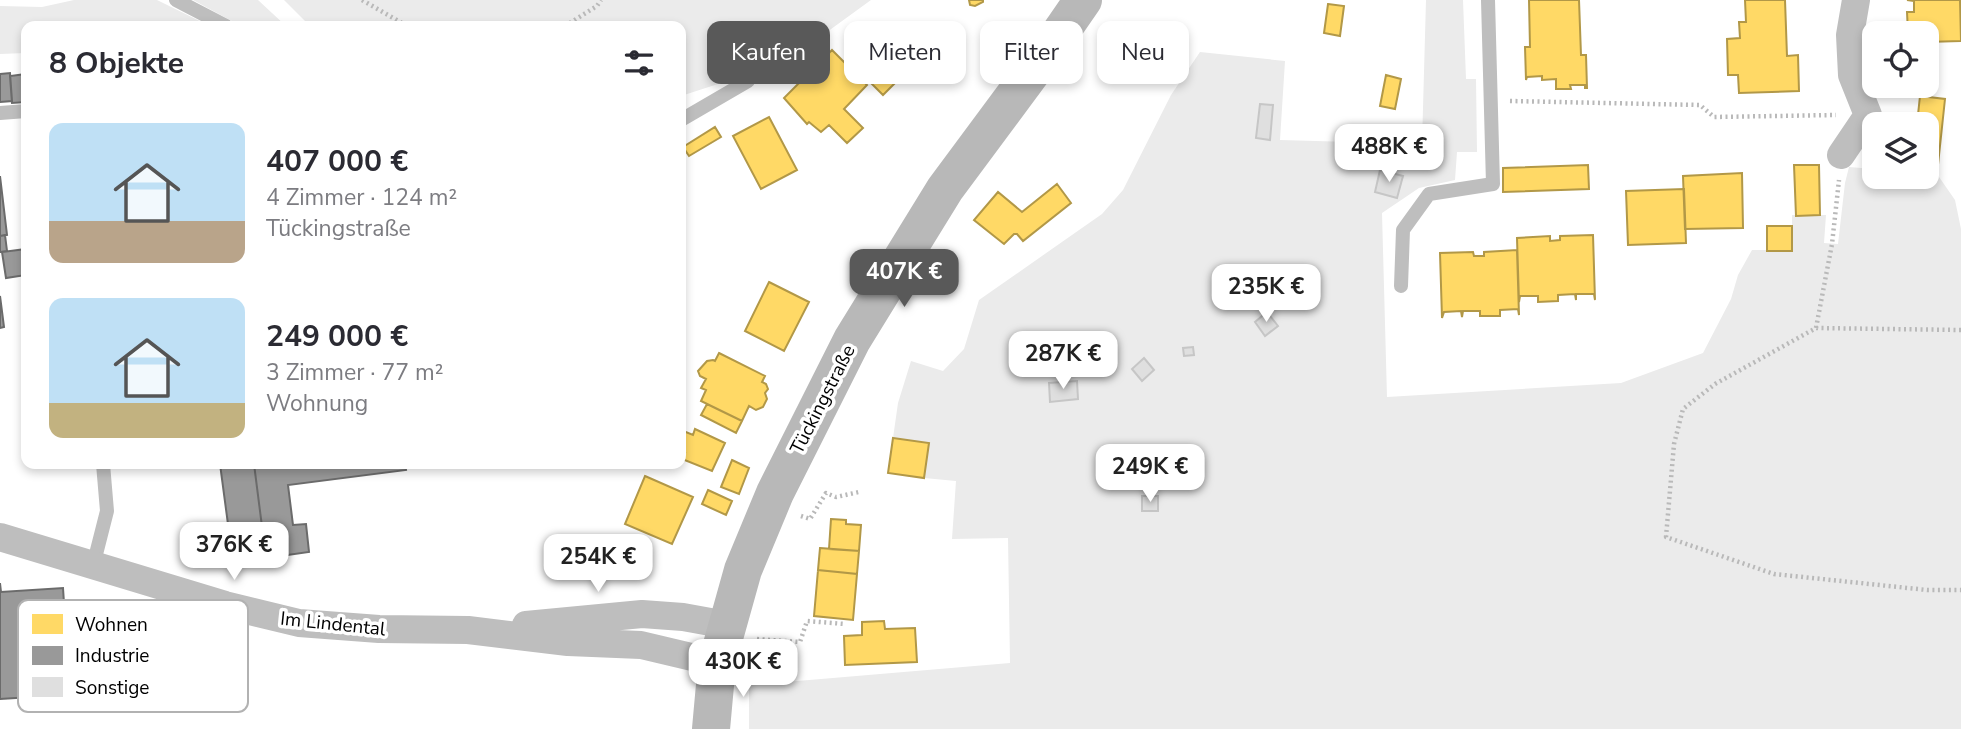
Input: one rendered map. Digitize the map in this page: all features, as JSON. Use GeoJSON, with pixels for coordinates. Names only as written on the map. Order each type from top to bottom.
{"type":"FeatureCollection","features":[{"type":"Feature","properties":{"kind":"street","name":"Tückingstraße"},"geometry":{"type":"LineString","coordinates":[[711,729],[717,663],[744,632],[743,570],[775,493],[852,340],[945,190],[1083,0]]}},
{"type":"Feature","properties":{"kind":"street"},"geometry":{"type":"LineString","coordinates":[[1841,155],[1868,115],[1852,75],[1850,35],[1856,0]]}},
{"type":"Feature","properties":{"kind":"street","name":"Im Lindental"},"geometry":{"type":"LineString","coordinates":[[0,537],[208,600]]}},
{"type":"Feature","properties":{"kind":"street","name":"Im Lindental"},"geometry":{"type":"LineString","coordinates":[[248,611],[299,623],[379,629],[468,630],[642,614],[683,617],[744,632]]}},
{"type":"Feature","properties":{"kind":"street","name":"Im Lindental"},"geometry":{"type":"LineString","coordinates":[[468,630],[568,642],[641,645],[717,663]]}},
{"type":"Feature","properties":{"kind":"lane"},"geometry":{"type":"LineString","coordinates":[[176,0],[216,21]]}},
{"type":"Feature","properties":{"kind":"lane"},"geometry":{"type":"LineString","coordinates":[[1401,286],[1403,230],[1429,194],[1493,184],[1488,0]]}},
{"type":"Feature","properties":{"kind":"lane"},"geometry":{"type":"LineString","coordinates":[[686,117],[743,84]]}},
{"type":"Feature","properties":{"kind":"lane"},"geometry":{"type":"LineString","coordinates":[[0,113],[21,111]]}},
{"type":"Feature","properties":{"kind":"lane"},"geometry":{"type":"LineString","coordinates":[[93,566],[107,511],[103,469]]}},
{"type":"Feature","properties":{"kind":"path"},"geometry":{"type":"LineString","coordinates":[[362,0],[398,21]]}},
{"type":"Feature","properties":{"kind":"path"},"geometry":{"type":"LineString","coordinates":[[573,21],[597,6],[601,0]]}},
{"type":"Feature","properties":{"kind":"path"},"geometry":{"type":"LineString","coordinates":[[1491,101],[1700,105],[1714,117],[1820,116]]}},
{"type":"Feature","properties":{"kind":"path"},"geometry":{"type":"LineString","coordinates":[[1816,328],[1832,244],[1841,155]]}},
{"type":"Feature","properties":{"kind":"path"},"geometry":{"type":"LineString","coordinates":[[1961,330],[1816,328],[1715,384],[1683,409],[1674,444],[1666,537],[1774,574],[1927,590],[1961,590]]}},
{"type":"Feature","properties":{"kind":"path"},"geometry":{"type":"LineString","coordinates":[[769,508],[810,519],[826,493],[835,497],[859,492]]}},
{"type":"Feature","properties":{"kind":"path"},"geometry":{"type":"LineString","coordinates":[[744,632],[800,642],[807,621],[845,624]]}},
{"type":"Feature","properties":{"kind":"shaded area"},"geometry":{"type":"Polygon","coordinates":[[[74,0],[157,0],[200,21],[21,21],[21,53],[0,54],[0,6],[42,7],[74,0]]]}},
{"type":"Feature","properties":{"kind":"shaded area"},"geometry":{"type":"Polygon","coordinates":[[[193,0],[258,0],[281,21],[232,21],[193,0]]]}},
{"type":"Feature","properties":{"kind":"shaded area"},"geometry":{"type":"Polygon","coordinates":[[[284,0],[871,0],[830,30],[830,21],[707,21],[707,84],[718,84],[686,94],[686,21],[305,21],[284,0]]]}},
{"type":"Feature","properties":{"kind":"shaded area"},"geometry":{"type":"Polygon","coordinates":[[[1426,0],[1463,0],[1466,79],[1476,79],[1477,152],[1457,152],[1455,180],[1419,188],[1382,213],[1387,397],[1621,383],[1703,353],[1752,250],[1792,250],[1792,215],[1826,215],[1824,243],[1838,244],[1849,167],[1862,168],[1862,189],[1939,189],[1939,177],[1955,200],[1961,229],[1961,729],[749,729],[749,685],[1010,663],[1008,538],[952,539],[956,481],[924,478],[929,443],[893,438],[898,403],[911,361],[943,371],[964,349],[979,300],[1102,214],[1123,190],[1171,95],[1178,84],[1189,84],[1189,68],[1200,52],[1285,61],[1280,140],[1422,144],[1426,0]]]}},
{"type":"Feature","properties":{"kind":"building: Wohnen"},"geometry":{"type":"Polygon","coordinates":[[[969,0],[983,2],[975,6],[970,5],[969,0]]]}},
{"type":"Feature","properties":{"kind":"building: Wohnen"},"geometry":{"type":"Polygon","coordinates":[[[1529,0],[1579,0],[1581,55],[1586,55],[1587,88],[1585,85],[1570,85],[1571,89],[1556,89],[1556,79],[1542,80],[1542,76],[1527,77],[1526,80],[1525,47],[1530,47],[1529,0]]]}},
{"type":"Feature","properties":{"kind":"building: Wohnen"},"geometry":{"type":"Polygon","coordinates":[[[1745,0],[1785,0],[1787,56],[1798,55],[1799,91],[1739,93],[1738,75],[1728,75],[1727,39],[1740,38],[1739,22],[1746,22],[1745,0]]]}},
{"type":"Feature","properties":{"kind":"building: Wohnen"},"geometry":{"type":"Polygon","coordinates":[[[1907,0],[1960,0],[1961,41],[1939,42],[1939,21],[1907,21],[1907,12],[1914,12],[1914,1],[1907,0]]]}},
{"type":"Feature","properties":{"kind":"building: Wohnen"},"geometry":{"type":"Polygon","coordinates":[[[1328,4],[1344,6],[1340,36],[1324,33],[1328,4]]]}},
{"type":"Feature","properties":{"kind":"building: Wohnen"},"geometry":{"type":"Polygon","coordinates":[[[832,50],[844,62],[844,84],[867,85],[844,109],[863,128],[847,143],[829,125],[821,132],[809,122],[807,124],[784,98],[798,84],[830,84],[832,50]]]}},
{"type":"Feature","properties":{"kind":"building: Wohnen"},"geometry":{"type":"Polygon","coordinates":[[[1386,75],[1401,79],[1395,109],[1380,106],[1386,75]]]}},
{"type":"Feature","properties":{"kind":"building: Wohnen"},"geometry":{"type":"Polygon","coordinates":[[[872,84],[894,84],[883,95],[872,84]]]}},
{"type":"Feature","properties":{"kind":"building: Wohnen"},"geometry":{"type":"Polygon","coordinates":[[[1920,98],[1945,99],[1939,155],[1939,112],[1918,112],[1920,98]]]}},
{"type":"Feature","properties":{"kind":"building: Wohnen"},"geometry":{"type":"Polygon","coordinates":[[[769,117],[797,170],[761,189],[733,136],[769,117]]]}},
{"type":"Feature","properties":{"kind":"building: Wohnen"},"geometry":{"type":"Polygon","coordinates":[[[715,127],[721,137],[689,156],[686,145],[715,127]]]}},
{"type":"Feature","properties":{"kind":"building: Wohnen"},"geometry":{"type":"Polygon","coordinates":[[[1588,165],[1589,189],[1503,192],[1503,168],[1588,165]]]}},
{"type":"Feature","properties":{"kind":"building: Wohnen"},"geometry":{"type":"Polygon","coordinates":[[[1794,165],[1819,165],[1820,215],[1796,216],[1794,165]]]}},
{"type":"Feature","properties":{"kind":"building: Wohnen"},"geometry":{"type":"Polygon","coordinates":[[[1742,173],[1743,228],[1685,229],[1683,176],[1742,173]]]}},
{"type":"Feature","properties":{"kind":"building: Wohnen"},"geometry":{"type":"Polygon","coordinates":[[[1057,184],[1071,203],[1023,241],[1014,234],[1004,244],[974,220],[998,192],[1022,212],[1057,184]]]}},
{"type":"Feature","properties":{"kind":"building: Wohnen"},"geometry":{"type":"Polygon","coordinates":[[[1684,189],[1686,243],[1628,245],[1626,191],[1684,189]]]}},
{"type":"Feature","properties":{"kind":"building: Wohnen"},"geometry":{"type":"Polygon","coordinates":[[[1767,226],[1792,226],[1792,251],[1767,251],[1767,226]]]}},
{"type":"Feature","properties":{"kind":"building: Wohnen"},"geometry":{"type":"Polygon","coordinates":[[[1593,235],[1595,300],[1594,294],[1576,294],[1576,300],[1575,294],[1558,295],[1558,301],[1538,302],[1538,296],[1520,296],[1519,302],[1517,238],[1550,236],[1550,241],[1560,240],[1560,236],[1593,235]]]}},
{"type":"Feature","properties":{"kind":"building: Wohnen"},"geometry":{"type":"Polygon","coordinates":[[[1517,250],[1519,315],[1518,309],[1500,310],[1500,316],[1480,316],[1480,311],[1463,311],[1462,317],[1461,311],[1444,312],[1442,318],[1440,253],[1473,252],[1474,256],[1484,256],[1484,252],[1517,250]]]}},
{"type":"Feature","properties":{"kind":"building: Wohnen"},"geometry":{"type":"Polygon","coordinates":[[[769,282],[809,302],[784,351],[745,331],[769,282]]]}},
{"type":"Feature","properties":{"kind":"building: Wohnen"},"geometry":{"type":"Polygon","coordinates":[[[719,353],[765,376],[762,382],[768,389],[763,407],[756,410],[749,406],[742,421],[701,401],[706,390],[701,388],[706,379],[700,376],[698,371],[707,361],[715,361],[719,353]]]}},
{"type":"Feature","properties":{"kind":"building: Wohnen"},"geometry":{"type":"Polygon","coordinates":[[[707,404],[742,421],[736,433],[701,415],[707,404]]]}},
{"type":"Feature","properties":{"kind":"building: Wohnen"},"geometry":{"type":"Polygon","coordinates":[[[695,429],[725,443],[712,471],[686,461],[686,432],[693,435],[695,429]]]}},
{"type":"Feature","properties":{"kind":"building: Wohnen"},"geometry":{"type":"Polygon","coordinates":[[[893,438],[929,443],[924,478],[888,473],[893,438]]]}},
{"type":"Feature","properties":{"kind":"building: Wohnen"},"geometry":{"type":"Polygon","coordinates":[[[732,460],[749,468],[739,494],[721,487],[732,460]]]}},
{"type":"Feature","properties":{"kind":"building: Wohnen"},"geometry":{"type":"Polygon","coordinates":[[[645,476],[693,497],[672,544],[625,524],[645,476]]]}},
{"type":"Feature","properties":{"kind":"building: Wohnen"},"geometry":{"type":"Polygon","coordinates":[[[708,490],[732,501],[726,515],[702,504],[708,490]]]}},
{"type":"Feature","properties":{"kind":"building: Wohnen"},"geometry":{"type":"Polygon","coordinates":[[[831,519],[861,525],[859,551],[829,549],[831,519]]]}},
{"type":"Feature","properties":{"kind":"building: Wohnen"},"geometry":{"type":"Polygon","coordinates":[[[820,548],[859,551],[857,574],[818,570],[820,548]]]}},
{"type":"Feature","properties":{"kind":"building: Wohnen"},"geometry":{"type":"Polygon","coordinates":[[[818,570],[857,574],[853,620],[814,616],[818,570]]]}},
{"type":"Feature","properties":{"kind":"building: Wohnen"},"geometry":{"type":"Polygon","coordinates":[[[884,621],[885,629],[915,628],[917,662],[845,665],[844,636],[862,635],[862,622],[884,621]]]}},
{"type":"Feature","properties":{"kind":"building: Industrie"},"geometry":{"type":"Polygon","coordinates":[[[10,73],[12,101],[0,102],[0,74],[10,73]]]}},
{"type":"Feature","properties":{"kind":"building: Industrie"},"geometry":{"type":"Polygon","coordinates":[[[21,75],[21,102],[12,103],[10,76],[21,75]]]}},
{"type":"Feature","properties":{"kind":"building: Industrie"},"geometry":{"type":"Polygon","coordinates":[[[0,176],[7,235],[0,236],[0,176]]]}},
{"type":"Feature","properties":{"kind":"building: Industrie"},"geometry":{"type":"Polygon","coordinates":[[[5,235],[7,251],[0,252],[0,236],[5,235]]]}},
{"type":"Feature","properties":{"kind":"building: Industrie"},"geometry":{"type":"Polygon","coordinates":[[[21,250],[21,276],[6,278],[2,252],[21,250]]]}},
{"type":"Feature","properties":{"kind":"building: Industrie"},"geometry":{"type":"Polygon","coordinates":[[[0,296],[4,327],[0,328],[0,296]]]}},
{"type":"Feature","properties":{"kind":"building: Industrie"},"geometry":{"type":"Polygon","coordinates":[[[221,469],[255,469],[266,558],[233,562],[221,469]]]}},
{"type":"Feature","properties":{"kind":"building: Industrie"},"geometry":{"type":"Polygon","coordinates":[[[255,469],[406,469],[288,485],[293,525],[306,524],[309,552],[266,558],[255,469]]]}},
{"type":"Feature","properties":{"kind":"building: Industrie"},"geometry":{"type":"Polygon","coordinates":[[[0,583],[1,592],[63,588],[64,600],[18,600],[18,698],[0,699],[0,583]]]}},
{"type":"Feature","properties":{"kind":"building: Sonstige"},"geometry":{"type":"Polygon","coordinates":[[[1260,104],[1273,105],[1270,140],[1256,138],[1260,104]]]}},
{"type":"Feature","properties":{"kind":"building: Sonstige"},"geometry":{"type":"Polygon","coordinates":[[[1380,170],[1403,176],[1397,198],[1375,192],[1380,170]]]}},
{"type":"Feature","properties":{"kind":"building: Sonstige"},"geometry":{"type":"Polygon","coordinates":[[[1238,273],[1247,280],[1241,288],[1232,280],[1238,273]]]}},
{"type":"Feature","properties":{"kind":"building: Sonstige"},"geometry":{"type":"Polygon","coordinates":[[[1267,312],[1278,326],[1265,336],[1255,322],[1267,312]]]}},
{"type":"Feature","properties":{"kind":"building: Sonstige"},"geometry":{"type":"Polygon","coordinates":[[[1193,347],[1194,355],[1184,356],[1183,348],[1193,347]]]}},
{"type":"Feature","properties":{"kind":"building: Sonstige"},"geometry":{"type":"Polygon","coordinates":[[[1144,358],[1154,370],[1142,381],[1132,369],[1144,358]]]}},
{"type":"Feature","properties":{"kind":"building: Sonstige"},"geometry":{"type":"Polygon","coordinates":[[[1077,381],[1078,399],[1050,402],[1049,383],[1077,381]]]}},
{"type":"Feature","properties":{"kind":"building: Sonstige"},"geometry":{"type":"Polygon","coordinates":[[[1142,496],[1158,496],[1158,511],[1142,511],[1142,496]]]}}]}
